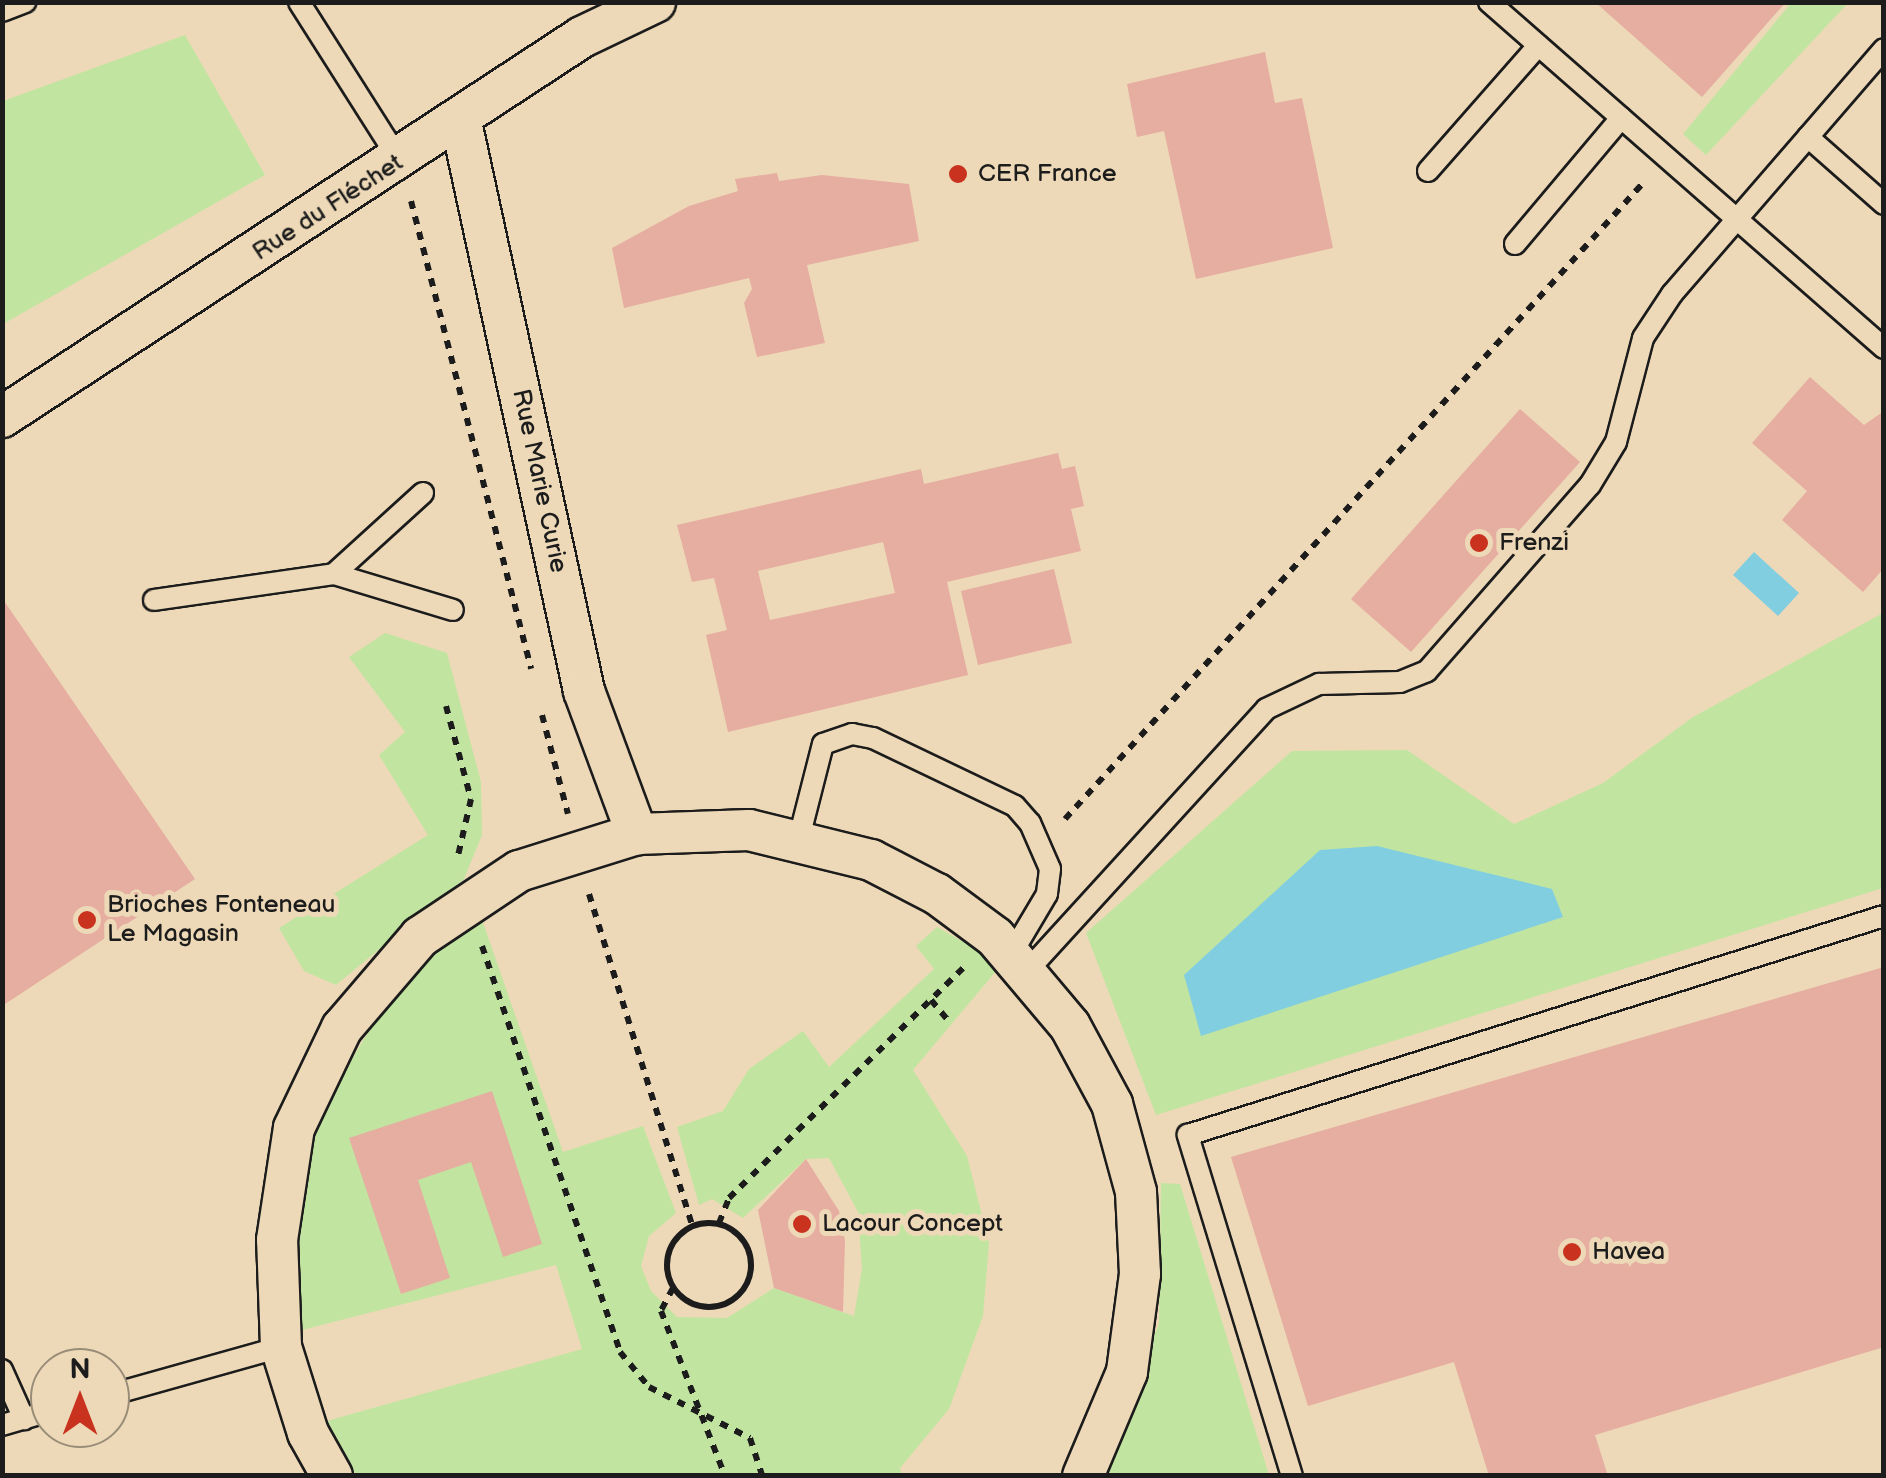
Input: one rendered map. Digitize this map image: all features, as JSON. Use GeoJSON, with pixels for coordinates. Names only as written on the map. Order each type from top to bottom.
{"type":"FeatureCollection","features":[{"type":"Feature","properties":{"kind":"street","name":"Rue du Fléchet"},"geometry":{"type":"LineString","coordinates":[[2,417],[461,122],[582,37],[655,2]]}},
{"type":"Feature","properties":{"kind":"street","name":"Rue Marie Curie"},"geometry":{"type":"LineString","coordinates":[[461,122],[584,690],[637,834]]}},
{"type":"Feature","properties":{"kind":"street"},"geometry":{"type":"LineString","coordinates":[[332,1476],[308,1432],[281,1347],[277,1240],[294,1128],[342,1028],[378,980],[467,900],[548,860],[637,834],[749,830],[800,838],[871,860],[937,894],[1012,953],[1112,1104],[1136,1192],[1140,1274],[1128,1372],[1083,1476]]}},
{"type":"Feature","properties":{"kind":"lane"},"geometry":{"type":"LineString","coordinates":[[2,10],[25,2]]}},
{"type":"Feature","properties":{"kind":"lane"},"geometry":{"type":"LineString","coordinates":[[299,2],[401,161]]}},
{"type":"Feature","properties":{"kind":"lane"},"geometry":{"type":"LineString","coordinates":[[1497,5],[1538,46],[1884,348]]}},
{"type":"Feature","properties":{"kind":"lane"},"geometry":{"type":"LineString","coordinates":[[1428,171],[1538,46]]}},
{"type":"Feature","properties":{"kind":"lane"},"geometry":{"type":"LineString","coordinates":[[1012,953],[1266,709],[1319,684],[1400,682],[1427,671],[1590,484],[1616,442],[1643,338],[1672,294],[1884,49]]}},
{"type":"Feature","properties":{"kind":"lane"},"geometry":{"type":"LineString","coordinates":[[1514,244],[1621,118]]}},
{"type":"Feature","properties":{"kind":"lane"},"geometry":{"type":"LineString","coordinates":[[1808,137],[1884,204]]}},
{"type":"Feature","properties":{"kind":"lane"},"geometry":{"type":"LineString","coordinates":[[334,574],[424,493]]}},
{"type":"Feature","properties":{"kind":"lane"},"geometry":{"type":"LineString","coordinates":[[154,600],[334,574],[454,610]]}},
{"type":"Feature","properties":{"kind":"lane"},"geometry":{"type":"LineString","coordinates":[[800,838],[823,744],[852,734],[873,738],[1015,806],[1041,846],[1050,870],[1047,894],[1012,953]]}},
{"type":"Feature","properties":{"kind":"lane"},"geometry":{"type":"LineString","coordinates":[[1292,1476],[1188,1135],[1884,916]]}},
{"type":"Feature","properties":{"kind":"lane"},"geometry":{"type":"LineString","coordinates":[[130,1389],[281,1347]]}},
{"type":"Feature","properties":{"kind":"lane"},"geometry":{"type":"LineString","coordinates":[[2,1370],[24,1419]]}},
{"type":"Feature","properties":{"kind":"lane"},"geometry":{"type":"LineString","coordinates":[[2,1424],[30,1417]]}},
{"type":"Feature","properties":{"kind":"path"},"geometry":{"type":"LineString","coordinates":[[1041,846],[1665,157]]}},
{"type":"Feature","properties":{"kind":"path"},"geometry":{"type":"LineString","coordinates":[[446,706],[471,799],[454,872],[467,900],[620,1352],[649,1387],[750,1438],[762,1476]]}},
{"type":"Feature","properties":{"kind":"path"},"geometry":{"type":"LineString","coordinates":[[719,1223],[729,1198],[931,1000],[1012,953]]}},
{"type":"Feature","properties":{"kind":"path"},"geometry":{"type":"LineString","coordinates":[[931,1000],[950,1023]]}},
{"type":"Feature","properties":{"kind":"path"},"geometry":{"type":"LineString","coordinates":[[673,1288],[700,1307],[732,1301],[744,1290],[752,1258],[734,1230],[719,1223],[692,1225],[674,1240],[668,1255],[673,1288],[660,1312],[725,1476]]}},
{"type":"Feature","properties":{"kind":"green space"},"geometry":{"type":"Polygon","coordinates":[[[1791,3],[1848,3],[1706,155],[1683,134],[1791,3]]]}},
{"type":"Feature","properties":{"kind":"green space"},"geometry":{"type":"Polygon","coordinates":[[[185,35],[265,175],[3,324],[3,101],[185,35]]]}},
{"type":"Feature","properties":{"kind":"green space"},"geometry":{"type":"Polygon","coordinates":[[[1883,613],[1883,888],[1156,1115],[1086,933],[1292,751],[1407,750],[1514,824],[1603,783],[1693,717],[1883,613]]]}},
{"type":"Feature","properties":{"kind":"green space"},"geometry":{"type":"Polygon","coordinates":[[[385,633],[447,653],[481,782],[482,835],[464,879],[336,985],[304,971],[279,928],[428,835],[379,755],[405,732],[349,657],[385,633]]]}},
{"type":"Feature","properties":{"kind":"green space"},"geometry":{"type":"Polygon","coordinates":[[[481,917],[563,1152],[643,1126],[676,1213],[649,1236],[641,1266],[651,1291],[677,1317],[727,1318],[774,1288],[854,1316],[862,1269],[858,1212],[829,1158],[806,1159],[743,1218],[712,1199],[699,1205],[677,1127],[723,1111],[749,1069],[803,1031],[829,1067],[934,969],[916,946],[937,927],[983,953],[997,970],[913,1070],[967,1156],[989,1243],[983,1316],[949,1409],[900,1468],[902,1475],[349,1475],[320,1423],[582,1349],[556,1265],[298,1331],[294,1209],[316,1119],[391,994],[436,947],[481,917]]]}},
{"type":"Feature","properties":{"kind":"green space"},"geometry":{"type":"Polygon","coordinates":[[[1161,1183],[1180,1184],[1269,1475],[1101,1476],[1159,1323],[1161,1183]]]}},
{"type":"Feature","properties":{"kind":"water"},"geometry":{"type":"Polygon","coordinates":[[[1754,552],[1799,593],[1778,616],[1733,575],[1754,552]]]}},
{"type":"Feature","properties":{"kind":"water"},"geometry":{"type":"Polygon","coordinates":[[[1377,846],[1552,889],[1563,917],[1201,1036],[1184,975],[1320,850],[1377,846]]]}},
{"type":"Feature","properties":{"kind":"building"},"geometry":{"type":"Polygon","coordinates":[[[1595,2],[1786,2],[1702,97],[1595,2]]]}},
{"type":"Feature","properties":{"kind":"building"},"geometry":{"type":"Polygon","coordinates":[[[1265,52],[1275,103],[1302,98],[1333,248],[1196,279],[1164,131],[1137,137],[1127,84],[1265,52]]]}},
{"type":"Feature","properties":{"kind":"building"},"geometry":{"type":"Polygon","coordinates":[[[777,173],[779,181],[822,175],[909,184],[919,241],[807,265],[825,343],[757,357],[744,303],[752,289],[749,278],[624,308],[612,248],[689,206],[738,191],[735,179],[777,173]]]}},
{"type":"Feature","properties":{"kind":"building"},"geometry":{"type":"Polygon","coordinates":[[[1810,377],[1864,425],[1884,411],[1884,568],[1863,592],[1782,520],[1807,491],[1752,443],[1810,377]]]}},
{"type":"Feature","properties":{"kind":"building"},"geometry":{"type":"Polygon","coordinates":[[[1520,409],[1580,462],[1411,652],[1351,599],[1520,409]]]}},
{"type":"Feature","properties":{"kind":"building"},"geometry":{"type":"Polygon","coordinates":[[[1058,453],[1062,469],[1075,466],[1084,506],[1071,509],[1081,551],[947,582],[968,675],[728,732],[706,635],[727,630],[714,578],[692,582],[677,525],[921,469],[924,484],[1058,453]],[[883,542],[758,571],[770,620],[895,593],[883,542]]]}},
{"type":"Feature","properties":{"kind":"building"},"geometry":{"type":"Polygon","coordinates":[[[1054,569],[1072,643],[978,665],[961,591],[1054,569]]]}},
{"type":"Feature","properties":{"kind":"building"},"geometry":{"type":"Polygon","coordinates":[[[2,598],[195,879],[2,1006],[2,598]]]}},
{"type":"Feature","properties":{"kind":"building","name":"Havea"},"geometry":{"type":"Polygon","coordinates":[[[1884,967],[1884,1347],[1595,1435],[1608,1476],[1489,1476],[1454,1362],[1308,1406],[1231,1157],[1884,967]]]}},
{"type":"Feature","properties":{"kind":"building"},"geometry":{"type":"Polygon","coordinates":[[[492,1091],[542,1244],[503,1257],[471,1162],[418,1180],[450,1278],[401,1294],[349,1138],[492,1091]]]}},
{"type":"Feature","properties":{"kind":"building","name":"Lacour Concept"},"geometry":{"type":"Polygon","coordinates":[[[806,1159],[839,1211],[845,1241],[843,1312],[774,1288],[758,1210],[806,1159]]]}},
{"type":"Feature","properties":{"kind":"place","name":"CER France"},"geometry":{"type":"Point","coordinates":[958,174]}},
{"type":"Feature","properties":{"kind":"place","name":"Frenzi"},"geometry":{"type":"Point","coordinates":[1479,543]}},
{"type":"Feature","properties":{"kind":"place","name":"Brioches Fonteneau Le Magasin"},"geometry":{"type":"Point","coordinates":[87,920]}},
{"type":"Feature","properties":{"kind":"place","name":"Lacour Concept"},"geometry":{"type":"Point","coordinates":[802,1224]}},
{"type":"Feature","properties":{"kind":"place","name":"Havea"},"geometry":{"type":"Point","coordinates":[1572,1252]}}]}
